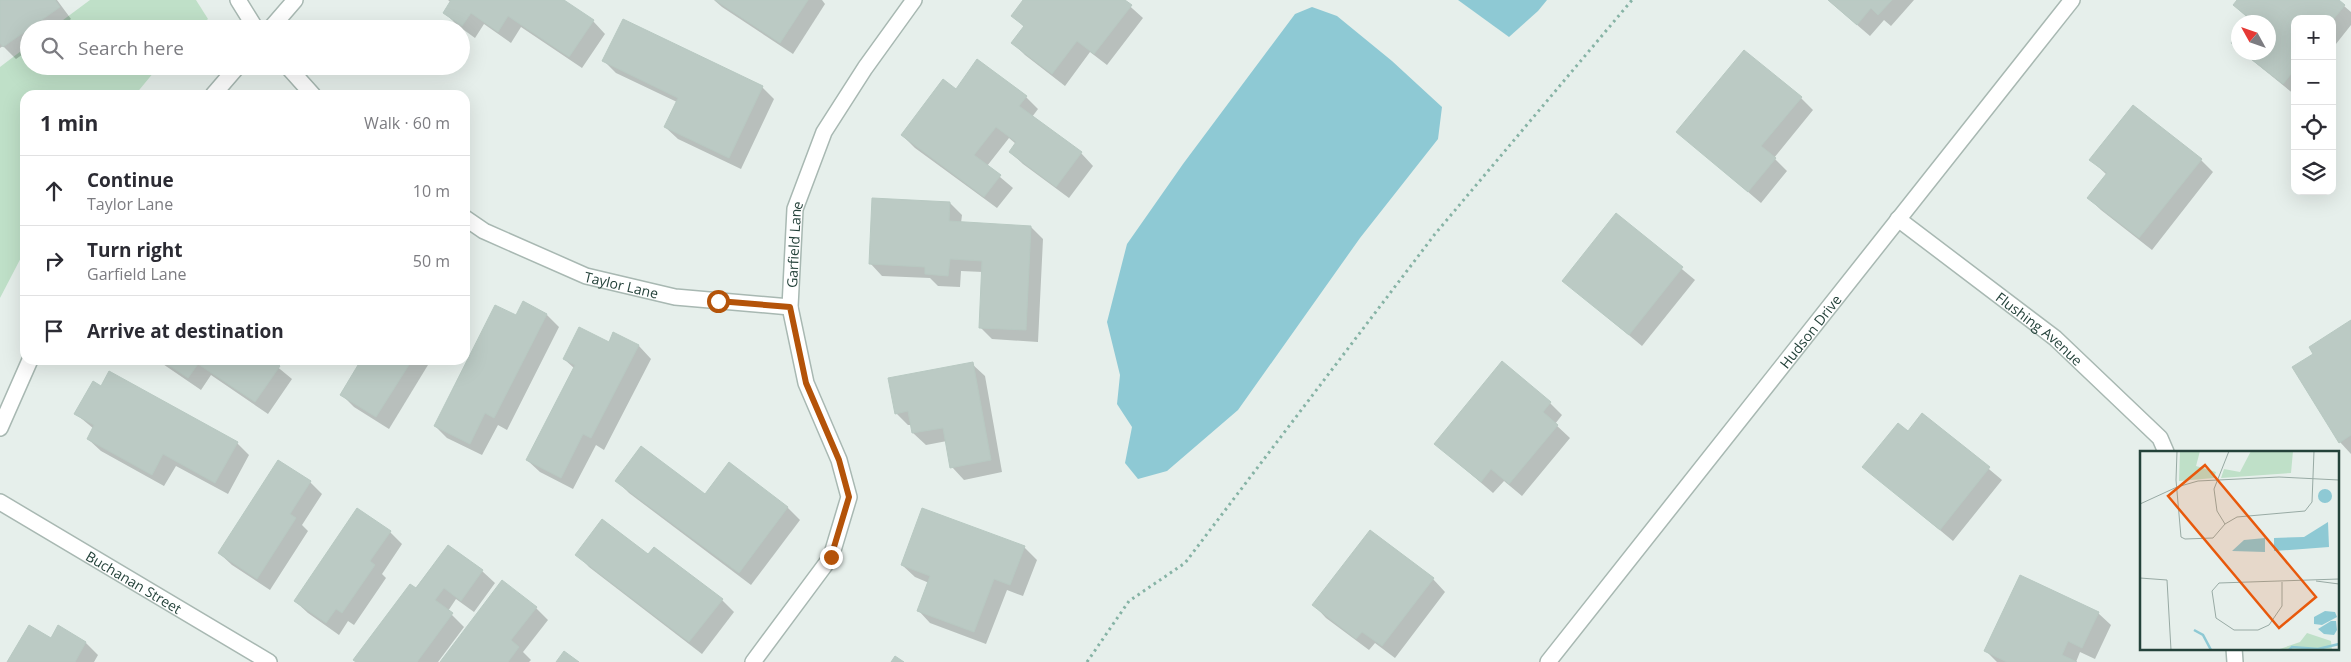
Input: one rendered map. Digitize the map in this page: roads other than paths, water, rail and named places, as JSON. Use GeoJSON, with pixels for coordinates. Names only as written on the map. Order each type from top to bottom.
{"type":"FeatureCollection","features":[{"type":"Feature","properties":{"kind":"street"},"geometry":{"type":"LineString","coordinates":[[238,0],[250,20]]}},
{"type":"Feature","properties":{"kind":"street"},"geometry":{"type":"LineString","coordinates":[[278,20],[295,0]]}},
{"type":"Feature","properties":{"kind":"street","name":"Garfield Lane"},"geometry":{"type":"LineString","coordinates":[[753,662],[831,557],[849,497],[839,460],[806,383],[790,307],[795,209],[824,132],[865,68],[914,0]]}},
{"type":"Feature","properties":{"kind":"street","name":"Hudson Drive"},"geometry":{"type":"LineString","coordinates":[[1548,662],[2072,0]]}},
{"type":"Feature","properties":{"kind":"street"},"geometry":{"type":"LineString","coordinates":[[217,90],[230,75]]}},
{"type":"Feature","properties":{"kind":"street"},"geometry":{"type":"LineString","coordinates":[[295,75],[309,90]]}},
{"type":"Feature","properties":{"kind":"street","name":"Flushing Avenue"},"geometry":{"type":"LineString","coordinates":[[1898,219],[2055,338],[2160,438],[2166,451]]}},
{"type":"Feature","properties":{"kind":"street","name":"Taylor Lane"},"geometry":{"type":"LineString","coordinates":[[470,221],[484,230],[586,276],[675,297],[790,307]]}},
{"type":"Feature","properties":{"kind":"street"},"geometry":{"type":"LineString","coordinates":[[0,428],[28,365]]}},
{"type":"Feature","properties":{"kind":"street","name":"Buchanan Street"},"geometry":{"type":"LineString","coordinates":[[0,502],[269,662]]}},
{"type":"Feature","properties":{"kind":"water"},"geometry":{"type":"Polygon","coordinates":[[[1458,0],[1547,0],[1538,11],[1509,37],[1458,0]]]}},
{"type":"Feature","properties":{"kind":"water"},"geometry":{"type":"Polygon","coordinates":[[[1312,7],[1337,16],[1392,61],[1442,107],[1438,139],[1360,238],[1238,410],[1167,471],[1138,479],[1125,463],[1132,427],[1117,404],[1120,375],[1107,322],[1127,244],[1183,164],[1295,14],[1312,7]]]}}]}
